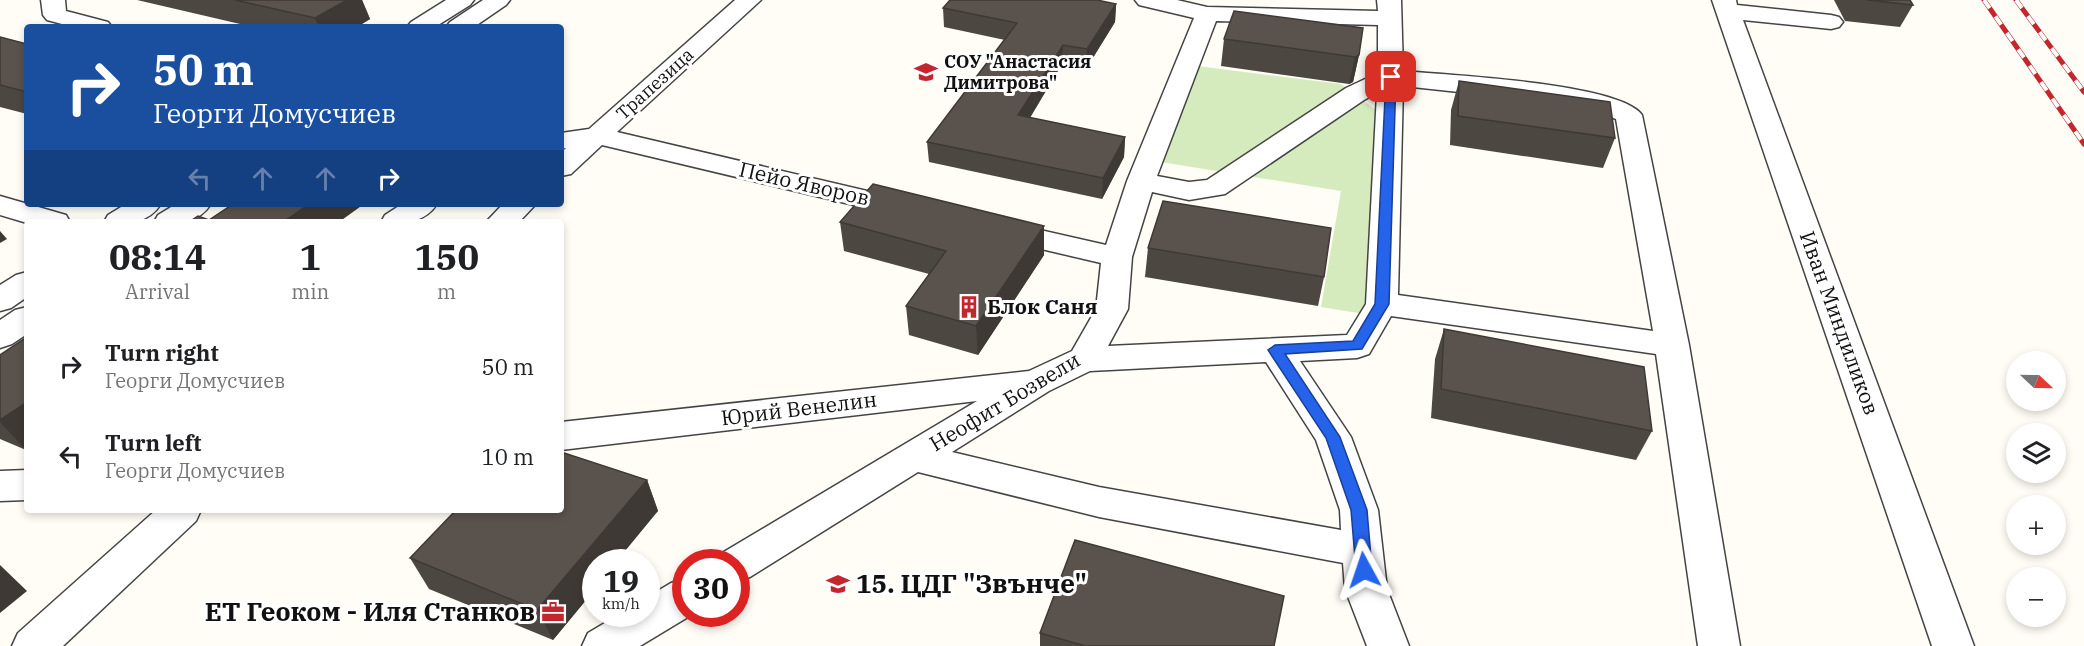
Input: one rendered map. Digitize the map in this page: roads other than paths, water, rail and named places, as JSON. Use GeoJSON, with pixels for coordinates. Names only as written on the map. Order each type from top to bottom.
{"type":"FeatureCollection","features":[{"type":"Feature","properties":{"kind":"street"},"geometry":{"type":"LineString","coordinates":[[53,0],[55,15],[89,24]]}},
{"type":"Feature","properties":{"kind":"street"},"geometry":{"type":"LineString","coordinates":[[425,24],[462,0]]}},
{"type":"Feature","properties":{"kind":"street"},"geometry":{"type":"LineString","coordinates":[[462,24],[498,0]]}},
{"type":"Feature","properties":{"kind":"street","name":"Трапезица"},"geometry":{"type":"LineString","coordinates":[[564,165],[749,0]]}},
{"type":"Feature","properties":{"kind":"street"},"geometry":{"type":"LineString","coordinates":[[1084,358],[1357,346],[1382,304],[1391,77],[1390,9],[1207,14],[1147,0]]}},
{"type":"Feature","properties":{"kind":"street"},"geometry":{"type":"LineString","coordinates":[[1726,6],[1831,22]]}},
{"type":"Feature","properties":{"kind":"street","name":"Иван Миндиликов"},"geometry":{"type":"LineString","coordinates":[[1726,6],[1953,646]]}},
{"type":"Feature","properties":{"kind":"street","name":"Неофит Бозвели"},"geometry":{"type":"LineString","coordinates":[[750,557],[1036,382],[1084,358],[1112,309],[1117,257],[1141,182],[1207,14]]}},
{"type":"Feature","properties":{"kind":"street"},"geometry":{"type":"LineString","coordinates":[[1141,182],[1189,191],[1215,188],[1354,94],[1391,77],[1583,97],[1609,105],[1629,115],[1672,345],[1719,646]]}},
{"type":"Feature","properties":{"kind":"street"},"geometry":{"type":"LineString","coordinates":[[564,141],[597,136]]}},
{"type":"Feature","properties":{"kind":"street","name":"Пейо Яворов"},"geometry":{"type":"LineString","coordinates":[[597,136],[932,214]]}},
{"type":"Feature","properties":{"kind":"street"},"geometry":{"type":"LineString","coordinates":[[0,205],[45,219]]}},
{"type":"Feature","properties":{"kind":"street"},"geometry":{"type":"LineString","coordinates":[[124,219],[142,207]]}},
{"type":"Feature","properties":{"kind":"street"},"geometry":{"type":"LineString","coordinates":[[174,219],[192,207]]}},
{"type":"Feature","properties":{"kind":"street"},"geometry":{"type":"LineString","coordinates":[[400,219],[418,207]]}},
{"type":"Feature","properties":{"kind":"street"},"geometry":{"type":"LineString","coordinates":[[504,219],[518,207]]}},
{"type":"Feature","properties":{"kind":"street"},"geometry":{"type":"LineString","coordinates":[[978,225],[1117,257]]}},
{"type":"Feature","properties":{"kind":"street"},"geometry":{"type":"LineString","coordinates":[[0,300],[24,284]]}},
{"type":"Feature","properties":{"kind":"street"},"geometry":{"type":"LineString","coordinates":[[1382,304],[1672,345]]}},
{"type":"Feature","properties":{"kind":"street"},"geometry":{"type":"LineString","coordinates":[[0,336],[24,320]]}},
{"type":"Feature","properties":{"kind":"street"},"geometry":{"type":"LineString","coordinates":[[1275,350],[1333,437],[1359,510],[1366,589],[1388,646]]}},
{"type":"Feature","properties":{"kind":"street","name":"Юрий Венелин"},"geometry":{"type":"LineString","coordinates":[[564,436],[1036,382]]}},
{"type":"Feature","properties":{"kind":"street"},"geometry":{"type":"LineString","coordinates":[[914,457],[1100,502],[1362,550]]}},
{"type":"Feature","properties":{"kind":"street"},"geometry":{"type":"LineString","coordinates":[[0,486],[24,485]]}},
{"type":"Feature","properties":{"kind":"street"},"geometry":{"type":"LineString","coordinates":[[33,646],[179,513]]}},
{"type":"Feature","properties":{"kind":"street"},"geometry":{"type":"LineString","coordinates":[[603,646],[672,604]]}},
{"type":"Feature","properties":{"kind":"railway"},"geometry":{"type":"LineString","coordinates":[[1984,0],[2084,144]]}},
{"type":"Feature","properties":{"kind":"railway"},"geometry":{"type":"LineString","coordinates":[[2016,0],[2084,92]]}},
{"type":"Feature","properties":{"kind":"place","name":"СОУ \"Анастасия Димитрова\""},"geometry":{"type":"Point","coordinates":[926,72]}},
{"type":"Feature","properties":{"kind":"place","name":"Блок Саня"},"geometry":{"type":"Point","coordinates":[969,307]}},
{"type":"Feature","properties":{"kind":"place","name":"15. ЦДГ \"Звънче\""},"geometry":{"type":"Point","coordinates":[838,584]}},
{"type":"Feature","properties":{"kind":"place","name":"ЕТ Геоком - Иля Станков"},"geometry":{"type":"Point","coordinates":[553,612]}}]}
